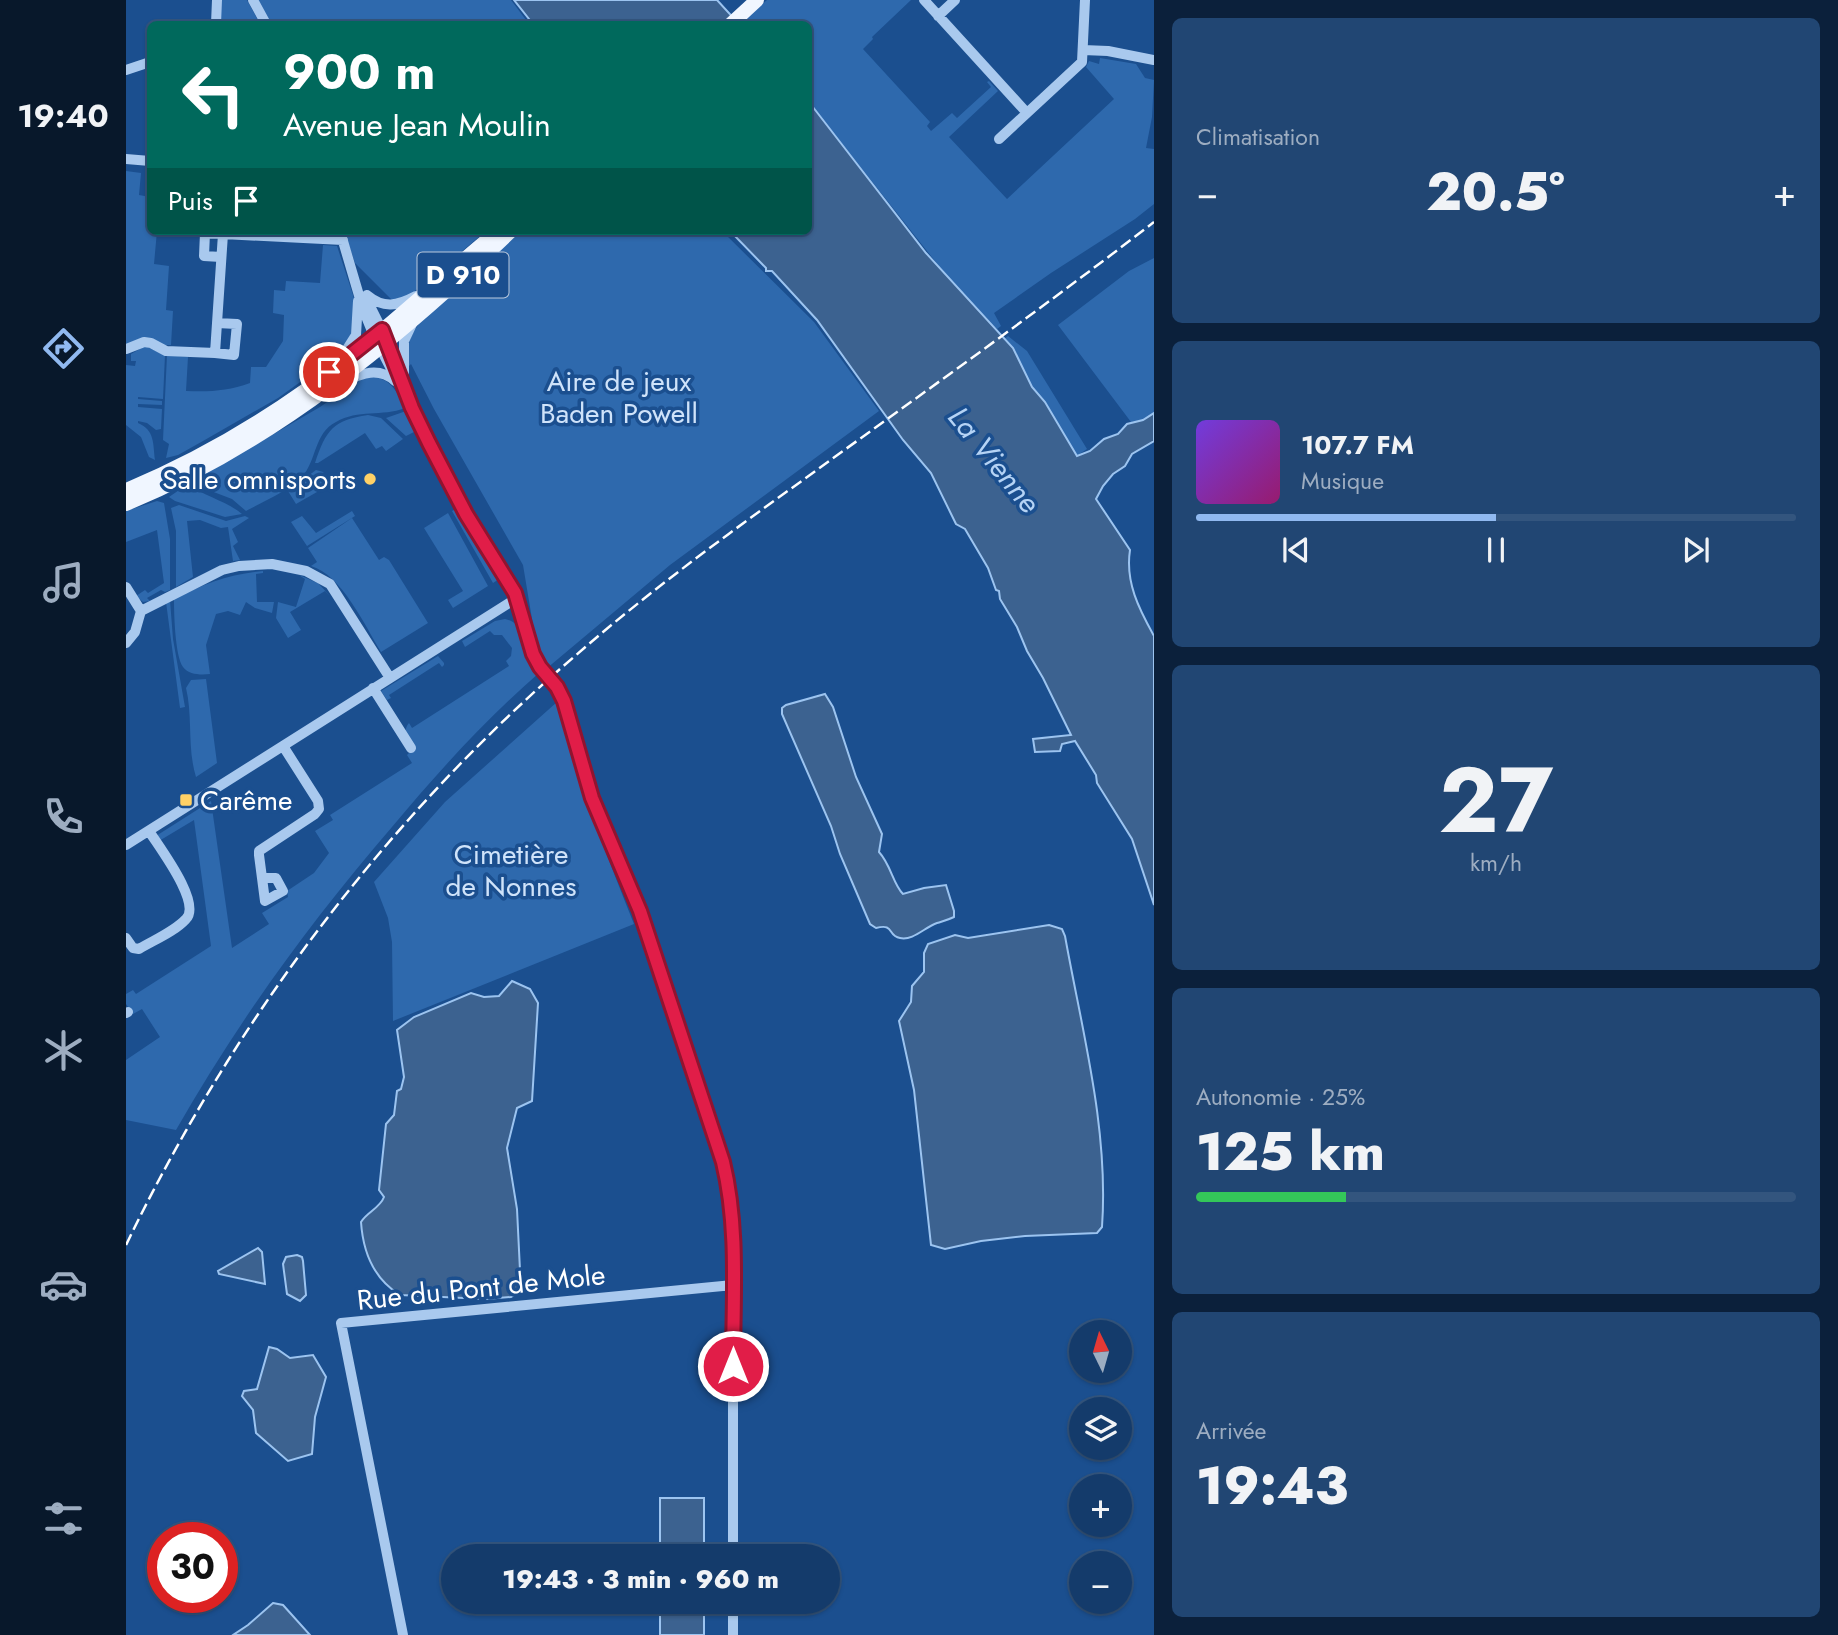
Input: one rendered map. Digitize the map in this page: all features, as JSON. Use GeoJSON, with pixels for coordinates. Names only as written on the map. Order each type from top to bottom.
{"type":"FeatureCollection","features":[{"type":"Feature","properties":{"kind":"main road"},"geometry":{"type":"LineString","coordinates":[[734,21],[756,1]]}},
{"type":"Feature","properties":{"kind":"main road","name":"D 910"},"geometry":{"type":"LineString","coordinates":[[126,504],[185,477],[288,417],[331,387],[431,289],[493,235]]}},
{"type":"Feature","properties":{"kind":"main road","name":"D 910"},"geometry":{"type":"LineString","coordinates":[[126,490],[184,464],[249,426],[415,319],[507,235]]}},
{"type":"Feature","properties":{"kind":"street"},"geometry":{"type":"LineString","coordinates":[[216,21],[217,0]]}},
{"type":"Feature","properties":{"kind":"street"},"geometry":{"type":"LineString","coordinates":[[253,0],[264,21]]}},
{"type":"Feature","properties":{"kind":"street"},"geometry":{"type":"LineString","coordinates":[[924,0],[1027,113]]}},
{"type":"Feature","properties":{"kind":"street"},"geometry":{"type":"LineString","coordinates":[[938,16],[955,0]]}},
{"type":"Feature","properties":{"kind":"street"},"geometry":{"type":"LineString","coordinates":[[999,139],[1080,64],[1085,0]]}},
{"type":"Feature","properties":{"kind":"street"},"geometry":{"type":"LineString","coordinates":[[1083,50],[1108,51],[1154,60]]}},
{"type":"Feature","properties":{"kind":"street"},"geometry":{"type":"LineString","coordinates":[[126,69],[147,63]]}},
{"type":"Feature","properties":{"kind":"street"},"geometry":{"type":"LineString","coordinates":[[126,159],[147,162]]}},
{"type":"Feature","properties":{"kind":"street"},"geometry":{"type":"LineString","coordinates":[[205,235],[204,256],[221,257]]}},
{"type":"Feature","properties":{"kind":"street"},"geometry":{"type":"LineString","coordinates":[[215,353],[223,235]]}},
{"type":"Feature","properties":{"kind":"street"},"geometry":{"type":"LineString","coordinates":[[282,235],[341,236],[363,309],[381,339]]}},
{"type":"Feature","properties":{"kind":"street"},"geometry":{"type":"LineString","coordinates":[[356,281],[412,408],[459,502],[517,597],[533,654],[564,701],[592,798],[640,911],[723,1162],[730,1198],[733,1285],[733,1544]]}},
{"type":"Feature","properties":{"kind":"street"},"geometry":{"type":"LineString","coordinates":[[308,388],[353,344],[358,317],[356,281]]}},
{"type":"Feature","properties":{"kind":"street"},"geometry":{"type":"LineString","coordinates":[[363,293],[375,302],[394,306],[431,289]]}},
{"type":"Feature","properties":{"kind":"street"},"geometry":{"type":"LineString","coordinates":[[402,386],[403,348],[407,332],[415,319]]}},
{"type":"Feature","properties":{"kind":"street"},"geometry":{"type":"LineString","coordinates":[[126,349],[144,342],[166,351],[234,355],[237,324],[216,323]]}},
{"type":"Feature","properties":{"kind":"street"},"geometry":{"type":"LineString","coordinates":[[331,387],[360,374],[372,372],[385,374],[402,386]]}},
{"type":"Feature","properties":{"kind":"street"},"geometry":{"type":"LineString","coordinates":[[126,643],[135,632],[141,611],[222,569],[272,564],[306,570],[330,584],[390,678]]}},
{"type":"Feature","properties":{"kind":"street"},"geometry":{"type":"LineString","coordinates":[[126,587],[141,611]]}},
{"type":"Feature","properties":{"kind":"street"},"geometry":{"type":"LineString","coordinates":[[126,845],[517,597]]}},
{"type":"Feature","properties":{"kind":"street"},"geometry":{"type":"LineString","coordinates":[[373,688],[411,748]]}},
{"type":"Feature","properties":{"kind":"street"},"geometry":{"type":"LineString","coordinates":[[262,878],[259,851],[320,808],[283,746]]}},
{"type":"Feature","properties":{"kind":"street"},"geometry":{"type":"LineString","coordinates":[[126,938],[132,948],[139,949],[186,920],[190,911],[189,896],[149,831]]}},
{"type":"Feature","properties":{"kind":"street","name":"Rue du Pont de Mole"},"geometry":{"type":"LineString","coordinates":[[403,1635],[341,1323],[733,1285]]}},
{"type":"Feature","properties":{"kind":"street"},"geometry":{"type":"LineString","coordinates":[[733,1614],[733,1635]]}},
{"type":"Feature","properties":{"kind":"green space"},"geometry":{"type":"Polygon","coordinates":[[[220,0],[247,0],[258,21],[218,21],[220,0]]]}},
{"type":"Feature","properties":{"kind":"green space"},"geometry":{"type":"Polygon","coordinates":[[[258,0],[511,0],[527,21],[268,21],[258,0]]]}},
{"type":"Feature","properties":{"kind":"green space"},"geometry":{"type":"Polygon","coordinates":[[[767,0],[911,0],[863,49],[930,122],[927,126],[931,131],[952,113],[957,118],[991,87],[987,82],[989,81],[998,91],[949,137],[1007,199],[1114,99],[1086,67],[1089,61],[1099,64],[1100,58],[1136,64],[1145,78],[1154,80],[1152,117],[1146,148],[1154,149],[1154,204],[994,313],[1001,326],[997,329],[946,275],[812,106],[812,21],[743,21],[767,0]]]}},
{"type":"Feature","properties":{"kind":"green space"},"geometry":{"type":"Polygon","coordinates":[[[126,171],[141,173],[139,195],[147,196],[147,235],[157,235],[154,264],[169,266],[166,310],[173,311],[171,345],[126,345],[126,171]]]}},
{"type":"Feature","properties":{"kind":"green space"},"geometry":{"type":"Polygon","coordinates":[[[345,235],[481,235],[410,295],[394,302],[355,263],[345,235]]]}},
{"type":"Feature","properties":{"kind":"green space","name":"Aire de jeux Baden Powell"},"geometry":{"type":"Polygon","coordinates":[[[513,235],[726,235],[814,322],[879,411],[670,565],[546,669],[534,631],[523,565],[411,364],[409,366],[410,342],[422,320],[513,235]]]}},
{"type":"Feature","properties":{"kind":"green space"},"geometry":{"type":"Polygon","coordinates":[[[323,245],[337,246],[354,298],[353,331],[342,352],[278,398],[178,455],[166,458],[169,444],[163,440],[167,355],[188,357],[186,391],[219,390],[250,383],[251,367],[266,367],[283,341],[284,315],[273,313],[274,290],[285,291],[286,281],[320,283],[323,245]]]}},
{"type":"Feature","properties":{"kind":"green space"},"geometry":{"type":"Polygon","coordinates":[[[1154,258],[1154,413],[1143,420],[1131,422],[1058,325],[1129,271],[1154,258]]]}},
{"type":"Feature","properties":{"kind":"green space"},"geometry":{"type":"Polygon","coordinates":[[[1008,336],[1027,351],[1087,449],[1075,457],[1042,399],[1032,390],[1004,339],[1008,336]]]}},
{"type":"Feature","properties":{"kind":"green space"},"geometry":{"type":"Polygon","coordinates":[[[145,346],[165,355],[163,399],[138,397],[162,401],[162,405],[138,404],[138,407],[162,409],[161,429],[156,430],[147,423],[138,421],[148,429],[155,460],[149,457],[141,437],[126,425],[126,365],[135,366],[136,361],[131,361],[131,354],[145,346]]]}},
{"type":"Feature","properties":{"kind":"green space"},"geometry":{"type":"Polygon","coordinates":[[[371,376],[384,380],[392,387],[405,408],[353,416],[336,422],[324,433],[302,477],[284,491],[246,511],[232,499],[193,481],[320,407],[356,382],[371,376]]]}},
{"type":"Feature","properties":{"kind":"green space"},"geometry":{"type":"Polygon","coordinates":[[[409,410],[418,430],[406,436],[386,418],[409,410]]]}},
{"type":"Feature","properties":{"kind":"green space"},"geometry":{"type":"Polygon","coordinates":[[[368,415],[381,418],[403,439],[386,451],[382,446],[376,449],[365,433],[315,463],[332,428],[346,420],[368,415]]]}},
{"type":"Feature","properties":{"kind":"green space"},"geometry":{"type":"Polygon","coordinates":[[[316,470],[323,472],[331,484],[296,504],[288,491],[316,470]]]}},
{"type":"Feature","properties":{"kind":"green space"},"geometry":{"type":"Polygon","coordinates":[[[188,484],[242,514],[225,517],[169,497],[188,484]]]}},
{"type":"Feature","properties":{"kind":"green space"},"geometry":{"type":"Polygon","coordinates":[[[157,501],[164,503],[170,539],[170,590],[161,590],[147,598],[150,601],[143,602],[136,596],[145,590],[148,593],[164,583],[157,530],[126,542],[126,511],[157,501]]]}},
{"type":"Feature","properties":{"kind":"green space"},"geometry":{"type":"Polygon","coordinates":[[[179,505],[226,521],[245,516],[249,518],[232,529],[238,542],[233,546],[240,560],[233,561],[228,527],[221,528],[200,520],[187,521],[193,577],[176,587],[176,531],[171,508],[179,505]]]}},
{"type":"Feature","properties":{"kind":"green space"},"geometry":{"type":"Polygon","coordinates":[[[458,508],[499,579],[493,583],[452,511],[458,508]]]}},
{"type":"Feature","properties":{"kind":"green space"},"geometry":{"type":"Polygon","coordinates":[[[352,511],[355,516],[307,546],[291,522],[302,516],[316,533],[352,511]]]}},
{"type":"Feature","properties":{"kind":"green space"},"geometry":{"type":"Polygon","coordinates":[[[448,513],[488,586],[453,608],[448,600],[463,591],[424,528],[448,513]]]}},
{"type":"Feature","properties":{"kind":"green space"},"geometry":{"type":"Polygon","coordinates":[[[352,518],[379,560],[384,557],[389,560],[428,623],[381,652],[343,590],[322,571],[311,566],[317,562],[308,548],[352,518]]]}},
{"type":"Feature","properties":{"kind":"green space"},"geometry":{"type":"Polygon","coordinates":[[[263,571],[256,574],[257,602],[274,602],[272,613],[246,602],[240,615],[228,611],[216,614],[206,645],[210,674],[188,672],[180,661],[174,599],[217,580],[263,571]]]}},
{"type":"Feature","properties":{"kind":"green space"},"geometry":{"type":"Polygon","coordinates":[[[299,575],[318,583],[330,596],[325,591],[290,612],[301,630],[288,638],[276,618],[278,602],[296,607],[305,579],[299,575]]]}},
{"type":"Feature","properties":{"kind":"green space"},"geometry":{"type":"Polygon","coordinates":[[[170,600],[173,639],[185,707],[180,708],[166,602],[170,600]]]}},
{"type":"Feature","properties":{"kind":"green space"},"geometry":{"type":"Polygon","coordinates":[[[505,619],[518,628],[526,655],[539,673],[444,766],[304,935],[250,1011],[176,1130],[126,1120],[126,1060],[160,1037],[142,1009],[133,1014],[126,1004],[126,994],[133,990],[136,994],[211,946],[194,820],[159,841],[156,836],[211,801],[232,948],[269,924],[262,913],[288,897],[287,891],[314,873],[329,853],[315,831],[333,820],[330,815],[412,763],[407,755],[410,752],[406,733],[409,723],[412,728],[509,666],[506,661],[511,656],[512,648],[502,635],[494,635],[490,631],[465,647],[462,641],[495,621],[505,619]]]}},
{"type":"Feature","properties":{"kind":"green space"},"geometry":{"type":"Polygon","coordinates":[[[438,656],[444,663],[442,667],[439,663],[389,695],[391,698],[387,700],[381,691],[438,656]]]}},
{"type":"Feature","properties":{"kind":"green space"},"geometry":{"type":"Polygon","coordinates":[[[206,679],[217,763],[196,777],[186,688],[191,680],[206,679]]]}},
{"type":"Feature","properties":{"kind":"green space","name":"Cimetière de Nonnes"},"geometry":{"type":"Polygon","coordinates":[[[557,702],[582,786],[634,924],[393,1021],[392,942],[388,918],[374,882],[445,802],[557,702]]]}},
{"type":"Feature","properties":{"kind":"water"},"geometry":{"type":"Polygon","coordinates":[[[514,0],[717,0],[736,21],[531,21],[514,0]]]}},
{"type":"Feature","properties":{"kind":"water","name":"La Vienne"},"geometry":{"type":"Polygon","coordinates":[[[812,106],[926,253],[1013,348],[1032,387],[1045,402],[1077,456],[1090,451],[1104,439],[1118,434],[1127,424],[1143,420],[1154,413],[1154,441],[1132,454],[1125,466],[1113,474],[1103,486],[1096,499],[1130,550],[1131,584],[1154,636],[1154,905],[1132,839],[1075,741],[1062,744],[1060,751],[1035,752],[1033,739],[1071,735],[1017,627],[1000,599],[988,568],[965,529],[956,524],[931,473],[903,440],[817,320],[772,271],[766,271],[734,235],[812,235],[812,106]]]}},
{"type":"Feature","properties":{"kind":"water"},"geometry":{"type":"Polygon","coordinates":[[[825,694],[833,707],[856,777],[882,834],[879,852],[900,890],[903,894],[946,885],[954,917],[905,938],[896,937],[889,928],[876,928],[870,924],[782,714],[782,708],[786,705],[825,694]]]}},
{"type":"Feature","properties":{"kind":"water"},"geometry":{"type":"Polygon","coordinates":[[[1049,925],[1062,929],[1065,936],[1092,1080],[1102,1154],[1102,1227],[1097,1233],[1025,1236],[981,1241],[945,1249],[931,1245],[914,1090],[899,1021],[911,1002],[912,986],[924,972],[924,953],[928,944],[955,935],[968,938],[1049,925]]]}},
{"type":"Feature","properties":{"kind":"water"},"geometry":{"type":"Polygon","coordinates":[[[512,981],[530,989],[538,1003],[532,1101],[517,1108],[507,1148],[517,1209],[521,1291],[511,1297],[485,1299],[400,1295],[383,1281],[372,1264],[364,1244],[361,1222],[384,1197],[379,1190],[386,1124],[394,1115],[397,1091],[401,1089],[404,1077],[397,1030],[414,1017],[471,993],[484,997],[499,996],[512,981]]]}},
{"type":"Feature","properties":{"kind":"water"},"geometry":{"type":"Polygon","coordinates":[[[258,1248],[262,1252],[265,1284],[219,1274],[218,1271],[258,1248]]]}},
{"type":"Feature","properties":{"kind":"water"},"geometry":{"type":"Polygon","coordinates":[[[286,1257],[302,1257],[303,1261],[306,1295],[300,1301],[287,1294],[283,1264],[286,1257]]]}},
{"type":"Feature","properties":{"kind":"water"},"geometry":{"type":"Polygon","coordinates":[[[269,1347],[290,1358],[313,1355],[326,1377],[315,1417],[312,1454],[288,1461],[256,1433],[253,1410],[242,1396],[244,1391],[257,1389],[269,1347]]]}},
{"type":"Feature","properties":{"kind":"water"},"geometry":{"type":"Polygon","coordinates":[[[660,1498],[704,1498],[704,1544],[660,1544],[660,1498]]]}},
{"type":"Feature","properties":{"kind":"water"},"geometry":{"type":"Polygon","coordinates":[[[273,1603],[283,1605],[310,1635],[233,1635],[248,1625],[273,1603]]]}},
{"type":"Feature","properties":{"kind":"water"},"geometry":{"type":"Polygon","coordinates":[[[660,1614],[704,1614],[704,1635],[660,1635],[660,1614]]]}},
{"type":"Feature","properties":{"kind":"railway"},"geometry":{"type":"LineString","coordinates":[[126,1245],[215,1081],[320,927],[378,854],[440,785],[506,719],[602,633],[687,565],[1154,222]]}},
{"type":"Feature","properties":{"kind":"place","name":"Salle omnisports"},"geometry":{"type":"Point","coordinates":[370,479]}},
{"type":"Feature","properties":{"kind":"place","name":"Carême"},"geometry":{"type":"Point","coordinates":[186,800]}},
{"type":"Feature","properties":{"kind":"route"},"geometry":{"type":"LineString","coordinates":[[329,372],[382,330],[412,408],[429,443],[466,514],[515,593],[533,654],[564,701],[592,798],[640,911],[723,1162],[733,1226],[733,1366]]}}]}
